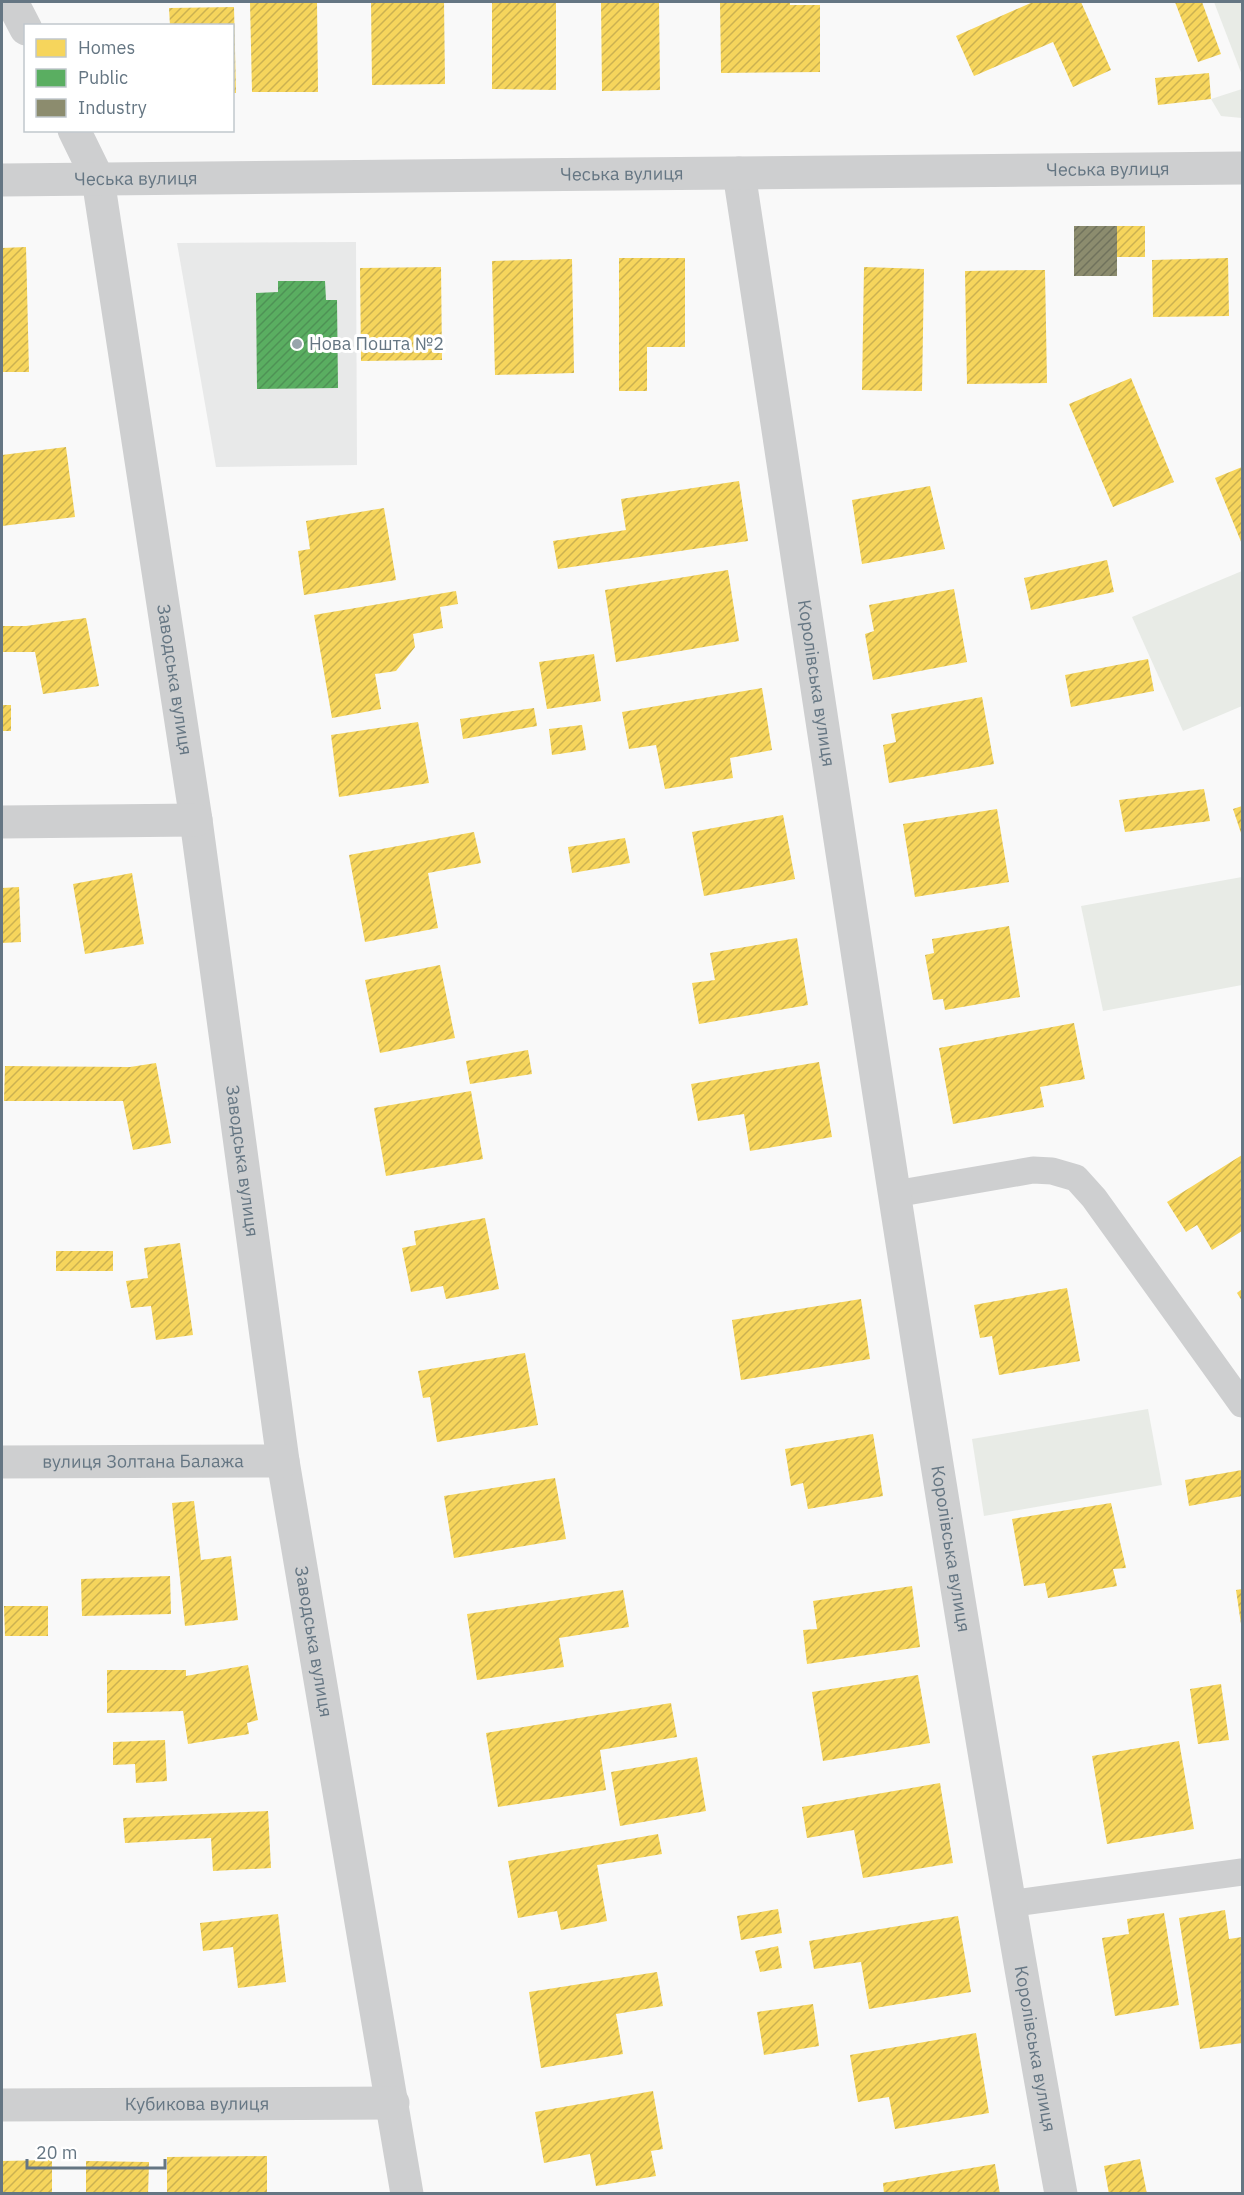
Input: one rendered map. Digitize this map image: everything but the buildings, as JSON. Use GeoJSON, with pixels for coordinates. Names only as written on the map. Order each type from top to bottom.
{"type":"FeatureCollection","features":[{"type":"Feature","properties":{"kind":"street"},"geometry":{"type":"LineString","coordinates":[[12,2],[24,25]]}},
{"type":"Feature","properties":{"kind":"street","name":"Заводська вулиця"},"geometry":{"type":"LineString","coordinates":[[75,132],[98,179],[196,820],[283,1461],[407,2193]]}},
{"type":"Feature","properties":{"kind":"street","name":"Чеська вулиця"},"geometry":{"type":"LineString","coordinates":[[2,180],[1242,168]]}},
{"type":"Feature","properties":{"kind":"street","name":"Королівська вулиця"},"geometry":{"type":"LineString","coordinates":[[739,173],[895,1194],[1008,1904],[1061,2193]]}},
{"type":"Feature","properties":{"kind":"street"},"geometry":{"type":"LineString","coordinates":[[2,822],[196,820]]}},
{"type":"Feature","properties":{"kind":"street","name":"вулиця Золтана Балажа"},"geometry":{"type":"LineString","coordinates":[[2,1462],[283,1461]]}},
{"type":"Feature","properties":{"kind":"street","name":"Кубикова вулиця"},"geometry":{"type":"LineString","coordinates":[[2,2105],[393,2103]]}},
{"type":"Feature","properties":{"kind":"lane"},"geometry":{"type":"LineString","coordinates":[[895,1194],[1033,1170],[1052,1171],[1076,1178],[1094,1198],[1242,1404]]}},
{"type":"Feature","properties":{"kind":"lane"},"geometry":{"type":"LineString","coordinates":[[1008,1904],[1242,1872]]}},
{"type":"Feature","properties":{"kind":"shaded area"},"geometry":{"type":"Polygon","coordinates":[[[1214,2],[1242,2],[1242,75],[1214,2]]]}},
{"type":"Feature","properties":{"kind":"shaded area"},"geometry":{"type":"Polygon","coordinates":[[[1242,89],[1242,118],[1221,116],[1211,99],[1242,89]]]}},
{"type":"Feature","properties":{"kind":"shaded area"},"geometry":{"type":"Polygon","coordinates":[[[356,242],[357,465],[216,467],[177,243],[356,242]]]}},
{"type":"Feature","properties":{"kind":"shaded area"},"geometry":{"type":"Polygon","coordinates":[[[1242,571],[1242,706],[1183,731],[1132,617],[1242,571]]]}},
{"type":"Feature","properties":{"kind":"shaded area"},"geometry":{"type":"Polygon","coordinates":[[[1242,877],[1242,985],[1103,1011],[1081,906],[1242,877]]]}},
{"type":"Feature","properties":{"kind":"shaded area"},"geometry":{"type":"Polygon","coordinates":[[[1148,1409],[1162,1485],[984,1516],[972,1439],[1148,1409]]]}},
{"type":"Feature","properties":{"kind":"place","name":"Нова Пошта №2"},"geometry":{"type":"Point","coordinates":[297,344]}}]}
